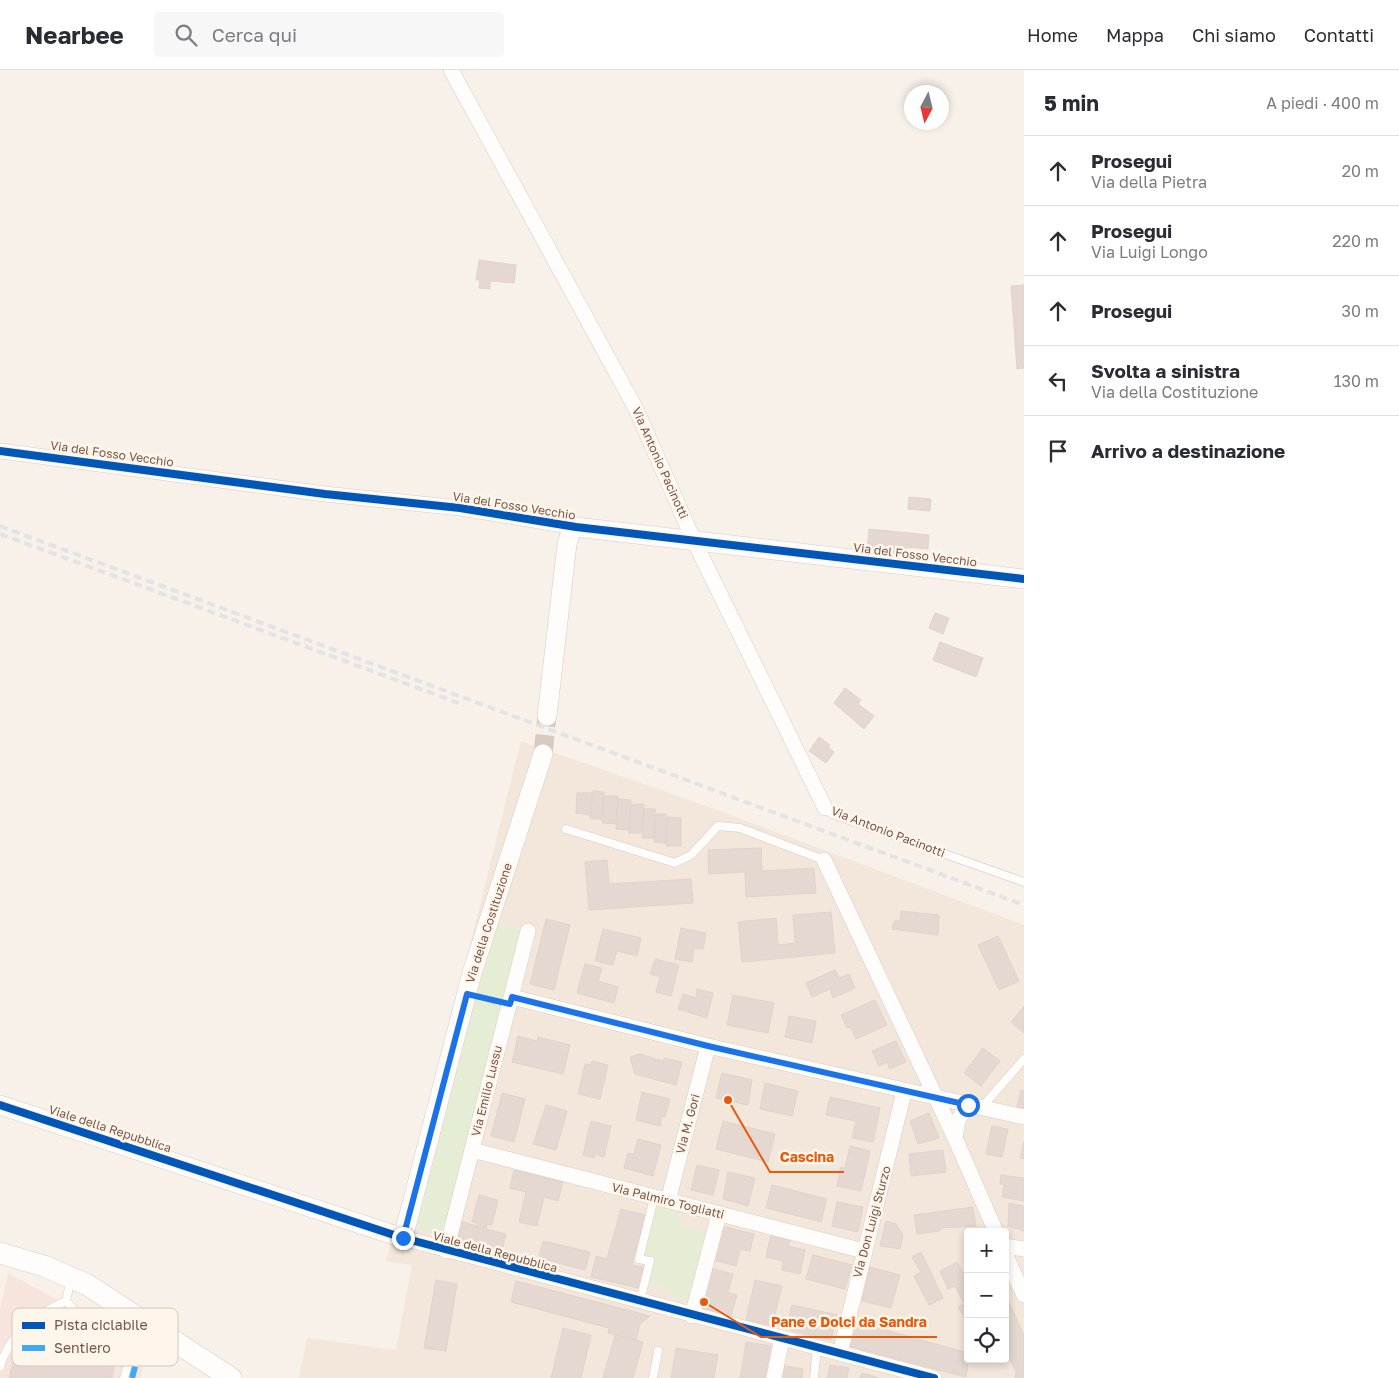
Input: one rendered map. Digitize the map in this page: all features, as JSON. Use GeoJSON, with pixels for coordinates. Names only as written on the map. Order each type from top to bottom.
{"type":"FeatureCollection","features":[{"type":"Feature","properties":{"kind":"main road"},"geometry":{"type":"LineString","coordinates":[[0,1253],[72,1277],[122,1308]]}},
{"type":"Feature","properties":{"kind":"main road"},"geometry":{"type":"LineString","coordinates":[[178,1344],[231,1378]]}},
{"type":"Feature","properties":{"kind":"street","name":"Via Antonio Pacinotti"},"geometry":{"type":"LineString","coordinates":[[450,70],[636,409],[694,541],[825,808]]}},
{"type":"Feature","properties":{"kind":"street","name":"Via del Fosso Vecchio"},"geometry":{"type":"LineString","coordinates":[[0,451],[325,494],[460,508],[576,527],[1024,579]]}},
{"type":"Feature","properties":{"kind":"street"},"geometry":{"type":"LineString","coordinates":[[546,716],[567,544],[571,531],[576,527]]}},
{"type":"Feature","properties":{"kind":"street","name":"Via della Costituzione"},"geometry":{"type":"LineString","coordinates":[[403,1238],[467,994],[542,754]]}},
{"type":"Feature","properties":{"kind":"street"},"geometry":{"type":"LineString","coordinates":[[824,860],[955,1138],[994,1228]]}},
{"type":"Feature","properties":{"kind":"street","name":"Via Emilio Lussu"},"geometry":{"type":"LineString","coordinates":[[446,1251],[528,931]]}},
{"type":"Feature","properties":{"kind":"street"},"geometry":{"type":"LineString","coordinates":[[511,1000],[904,1092],[1024,1117]]}},
{"type":"Feature","properties":{"kind":"street","name":"Via M. Gori"},"geometry":{"type":"LineString","coordinates":[[661,1199],[708,1046]]}},
{"type":"Feature","properties":{"kind":"street","name":"Via Don Luigi Sturzo"},"geometry":{"type":"LineString","coordinates":[[840,1353],[904,1092]]}},
{"type":"Feature","properties":{"kind":"street","name":"Viale della Repubblica"},"geometry":{"type":"LineString","coordinates":[[0,1105],[446,1251],[934,1378]]}},
{"type":"Feature","properties":{"kind":"street"},"geometry":{"type":"LineString","coordinates":[[955,1138],[958,1120],[975,1106]]}},
{"type":"Feature","properties":{"kind":"street","name":"Via Palmiro Togliatti"},"geometry":{"type":"LineString","coordinates":[[472,1150],[864,1251]]}},
{"type":"Feature","properties":{"kind":"street"},"geometry":{"type":"LineString","coordinates":[[692,1316],[719,1214]]}},
{"type":"Feature","properties":{"kind":"street"},"geometry":{"type":"LineString","coordinates":[[1009,1247],[1024,1249]]}},
{"type":"Feature","properties":{"kind":"street"},"geometry":{"type":"LineString","coordinates":[[1009,1263],[1024,1295]]}},
{"type":"Feature","properties":{"kind":"street"},"geometry":{"type":"LineString","coordinates":[[774,1378],[782,1338]]}},
{"type":"Feature","properties":{"kind":"lane","name":"Via Antonio Pacinotti"},"geometry":{"type":"LineString","coordinates":[[825,808],[832,814],[1024,882]]}},
{"type":"Feature","properties":{"kind":"lane"},"geometry":{"type":"LineString","coordinates":[[566,829],[675,863],[691,855],[718,826],[729,826],[740,828],[824,860]]}},
{"type":"Feature","properties":{"kind":"lane"},"geometry":{"type":"LineString","coordinates":[[975,1106],[1024,1059]]}},
{"type":"Feature","properties":{"kind":"lane","name":"Via M. Gori"},"geometry":{"type":"LineString","coordinates":[[639,1302],[650,1262],[639,1259],[661,1199]]}},
{"type":"Feature","properties":{"kind":"lane"},"geometry":{"type":"LineString","coordinates":[[66,1301],[72,1277]]}},
{"type":"Feature","properties":{"kind":"lane"},"geometry":{"type":"LineString","coordinates":[[66,1301],[72,1308]]}},
{"type":"Feature","properties":{"kind":"lane"},"geometry":{"type":"LineString","coordinates":[[49,1308],[66,1301]]}},
{"type":"Feature","properties":{"kind":"lane"},"geometry":{"type":"LineString","coordinates":[[0,1367],[2,1358],[12,1341]]}},
{"type":"Feature","properties":{"kind":"lane"},"geometry":{"type":"LineString","coordinates":[[814,1378],[817,1347]]}},
{"type":"Feature","properties":{"kind":"lane"},"geometry":{"type":"LineString","coordinates":[[653,1378],[658,1351]]}},
{"type":"Feature","properties":{"kind":"path"},"geometry":{"type":"LineString","coordinates":[[467,994],[511,1000]]}},
{"type":"Feature","properties":{"kind":"shaded area"},"geometry":{"type":"Polygon","coordinates":[[[521,741],[701,804],[1024,925],[1024,1378],[299,1378],[307,1338],[396,1350],[412,1265],[385,1261],[403,1214],[521,741]]]}},
{"type":"Feature","properties":{"kind":"shaded area"},"geometry":{"type":"Polygon","coordinates":[[[8,1273],[72,1308],[12,1308],[12,1366],[143,1366],[140,1378],[0,1378],[0,1310],[8,1273]]]}},
{"type":"Feature","properties":{"kind":"green space"},"geometry":{"type":"Polygon","coordinates":[[[499,925],[520,930],[446,1231],[433,1234],[420,1228],[418,1221],[483,973],[499,925]]]}},
{"type":"Feature","properties":{"kind":"green space"},"geometry":{"type":"Polygon","coordinates":[[[656,1206],[678,1211],[676,1217],[681,1218],[679,1225],[703,1232],[713,1226],[692,1302],[670,1296],[667,1288],[648,1283],[655,1260],[643,1256],[656,1206]]]}},
{"type":"Feature","properties":{"kind":"building"},"geometry":{"type":"Polygon","coordinates":[[[479,260],[516,265],[514,283],[490,281],[490,289],[479,288],[480,280],[476,280],[479,260]]]}},
{"type":"Feature","properties":{"kind":"building"},"geometry":{"type":"Polygon","coordinates":[[[1024,285],[1024,368],[1017,369],[1011,286],[1024,285]]]}},
{"type":"Feature","properties":{"kind":"building"},"geometry":{"type":"Polygon","coordinates":[[[909,497],[931,499],[930,511],[908,509],[909,497]]]}},
{"type":"Feature","properties":{"kind":"building"},"geometry":{"type":"Polygon","coordinates":[[[869,529],[929,535],[928,549],[907,547],[906,555],[867,551],[869,529]]]}},
{"type":"Feature","properties":{"kind":"building"},"geometry":{"type":"Polygon","coordinates":[[[935,613],[949,618],[943,634],[929,628],[935,613]]]}},
{"type":"Feature","properties":{"kind":"building"},"geometry":{"type":"Polygon","coordinates":[[[940,642],[983,658],[976,677],[933,660],[940,642]]]}},
{"type":"Feature","properties":{"kind":"building"},"geometry":{"type":"Polygon","coordinates":[[[845,688],[861,700],[858,704],[874,716],[864,729],[834,703],[845,688]]]}},
{"type":"Feature","properties":{"kind":"building"},"geometry":{"type":"Polygon","coordinates":[[[819,737],[830,745],[828,747],[834,752],[826,763],[809,751],[819,737]]]}},
{"type":"Feature","properties":{"kind":"building"},"geometry":{"type":"Polygon","coordinates":[[[593,791],[604,792],[602,819],[590,819],[593,791]]]}},
{"type":"Feature","properties":{"kind":"building"},"geometry":{"type":"Polygon","coordinates":[[[577,793],[592,793],[591,815],[576,813],[577,793]]]}},
{"type":"Feature","properties":{"kind":"building"},"geometry":{"type":"Polygon","coordinates":[[[605,796],[618,796],[616,824],[602,823],[605,796]]]}},
{"type":"Feature","properties":{"kind":"building"},"geometry":{"type":"Polygon","coordinates":[[[618,799],[631,800],[629,830],[616,829],[618,799]]]}},
{"type":"Feature","properties":{"kind":"building"},"geometry":{"type":"Polygon","coordinates":[[[644,804],[641,833],[629,833],[631,805],[644,804]]]}},
{"type":"Feature","properties":{"kind":"building"},"geometry":{"type":"Polygon","coordinates":[[[644,809],[655,809],[654,838],[642,838],[644,809]]]}},
{"type":"Feature","properties":{"kind":"building"},"geometry":{"type":"Polygon","coordinates":[[[656,814],[666,814],[666,843],[654,842],[656,814]]]}},
{"type":"Feature","properties":{"kind":"building"},"geometry":{"type":"Polygon","coordinates":[[[667,817],[681,818],[681,846],[666,846],[667,817]]]}},
{"type":"Feature","properties":{"kind":"building"},"geometry":{"type":"Polygon","coordinates":[[[761,848],[762,871],[814,868],[816,893],[746,897],[745,872],[709,874],[708,850],[761,848]]]}},
{"type":"Feature","properties":{"kind":"building"},"geometry":{"type":"Polygon","coordinates":[[[607,860],[609,884],[691,879],[693,903],[589,910],[585,862],[607,860]]]}},
{"type":"Feature","properties":{"kind":"building"},"geometry":{"type":"Polygon","coordinates":[[[901,911],[939,915],[938,935],[892,929],[894,921],[900,921],[901,911]]]}},
{"type":"Feature","properties":{"kind":"building"},"geometry":{"type":"Polygon","coordinates":[[[831,912],[835,953],[742,962],[738,922],[776,918],[778,945],[795,943],[793,915],[831,912]]]}},
{"type":"Feature","properties":{"kind":"building"},"geometry":{"type":"Polygon","coordinates":[[[546,919],[570,925],[554,990],[530,984],[546,919]]]}},
{"type":"Feature","properties":{"kind":"building"},"geometry":{"type":"Polygon","coordinates":[[[681,928],[706,933],[703,949],[694,948],[692,962],[675,959],[681,928]]]}},
{"type":"Feature","properties":{"kind":"building"},"geometry":{"type":"Polygon","coordinates":[[[603,929],[641,938],[637,956],[617,951],[613,965],[595,961],[603,929]]]}},
{"type":"Feature","properties":{"kind":"building"},"geometry":{"type":"Polygon","coordinates":[[[998,936],[1019,981],[999,990],[978,945],[998,936]]]}},
{"type":"Feature","properties":{"kind":"building"},"geometry":{"type":"Polygon","coordinates":[[[655,959],[679,965],[671,996],[656,992],[660,977],[650,974],[655,959]]]}},
{"type":"Feature","properties":{"kind":"building"},"geometry":{"type":"Polygon","coordinates":[[[585,964],[602,968],[598,981],[618,987],[614,1003],[577,993],[585,964]]]}},
{"type":"Feature","properties":{"kind":"building"},"geometry":{"type":"Polygon","coordinates":[[[835,970],[839,978],[849,974],[855,988],[833,998],[830,989],[812,997],[806,983],[835,970]]]}},
{"type":"Feature","properties":{"kind":"building"},"geometry":{"type":"Polygon","coordinates":[[[697,989],[713,993],[707,1018],[678,1009],[683,994],[696,998],[697,989]]]}},
{"type":"Feature","properties":{"kind":"building"},"geometry":{"type":"Polygon","coordinates":[[[733,995],[774,1003],[768,1033],[727,1025],[733,995]]]}},
{"type":"Feature","properties":{"kind":"building"},"geometry":{"type":"Polygon","coordinates":[[[875,1000],[887,1025],[856,1039],[851,1027],[847,1028],[841,1015],[875,1000]]]}},
{"type":"Feature","properties":{"kind":"building"},"geometry":{"type":"Polygon","coordinates":[[[1024,1006],[1024,1033],[1011,1022],[1024,1006]]]}},
{"type":"Feature","properties":{"kind":"building"},"geometry":{"type":"Polygon","coordinates":[[[789,1016],[816,1021],[812,1043],[785,1037],[789,1016]]]}},
{"type":"Feature","properties":{"kind":"building"},"geometry":{"type":"Polygon","coordinates":[[[518,1036],[537,1041],[538,1037],[570,1045],[563,1074],[512,1062],[518,1036]]]}},
{"type":"Feature","properties":{"kind":"building"},"geometry":{"type":"Polygon","coordinates":[[[896,1041],[906,1062],[890,1069],[887,1062],[879,1066],[872,1051],[896,1041]]]}},
{"type":"Feature","properties":{"kind":"building"},"geometry":{"type":"Polygon","coordinates":[[[983,1048],[1000,1061],[981,1086],[964,1073],[983,1048]]]}},
{"type":"Feature","properties":{"kind":"building"},"geometry":{"type":"Polygon","coordinates":[[[640,1054],[662,1061],[665,1058],[682,1062],[676,1085],[635,1074],[630,1057],[640,1054]]]}},
{"type":"Feature","properties":{"kind":"building"},"geometry":{"type":"Polygon","coordinates":[[[592,1061],[608,1065],[600,1099],[578,1094],[585,1064],[591,1065],[592,1061]]]}},
{"type":"Feature","properties":{"kind":"building"},"geometry":{"type":"Polygon","coordinates":[[[722,1073],[752,1080],[748,1105],[716,1098],[722,1073]]]}},
{"type":"Feature","properties":{"kind":"building"},"geometry":{"type":"Polygon","coordinates":[[[765,1083],[798,1091],[792,1116],[760,1109],[765,1083]]]}},
{"type":"Feature","properties":{"kind":"building"},"geometry":{"type":"Polygon","coordinates":[[[1021,1090],[1024,1091],[1024,1108],[1017,1107],[1021,1090]]]}},
{"type":"Feature","properties":{"kind":"building"},"geometry":{"type":"Polygon","coordinates":[[[642,1092],[670,1099],[665,1117],[662,1116],[660,1126],[636,1120],[642,1092]]]}},
{"type":"Feature","properties":{"kind":"building"},"geometry":{"type":"Polygon","coordinates":[[[502,1093],[525,1099],[514,1142],[491,1136],[502,1093]]]}},
{"type":"Feature","properties":{"kind":"building"},"geometry":{"type":"Polygon","coordinates":[[[830,1097],[880,1108],[873,1142],[852,1138],[856,1121],[826,1115],[830,1097]]]}},
{"type":"Feature","properties":{"kind":"building"},"geometry":{"type":"Polygon","coordinates":[[[546,1105],[567,1111],[556,1150],[533,1144],[546,1105]]]}},
{"type":"Feature","properties":{"kind":"building"},"geometry":{"type":"Polygon","coordinates":[[[929,1113],[939,1138],[918,1144],[910,1121],[929,1113]]]}},
{"type":"Feature","properties":{"kind":"building"},"geometry":{"type":"Polygon","coordinates":[[[591,1121],[611,1126],[604,1157],[595,1154],[594,1158],[583,1155],[591,1121]]]}},
{"type":"Feature","properties":{"kind":"building"},"geometry":{"type":"Polygon","coordinates":[[[723,1121],[775,1134],[768,1162],[716,1149],[723,1121]]]}},
{"type":"Feature","properties":{"kind":"building"},"geometry":{"type":"Polygon","coordinates":[[[992,1126],[1008,1129],[1002,1157],[986,1154],[992,1126]]]}},
{"type":"Feature","properties":{"kind":"building"},"geometry":{"type":"Polygon","coordinates":[[[638,1139],[661,1145],[653,1176],[624,1168],[628,1153],[634,1154],[638,1139]]]}},
{"type":"Feature","properties":{"kind":"building"},"geometry":{"type":"Polygon","coordinates":[[[1024,1141],[1024,1159],[1020,1158],[1024,1141]]]}},
{"type":"Feature","properties":{"kind":"building"},"geometry":{"type":"Polygon","coordinates":[[[850,1146],[870,1151],[861,1191],[837,1186],[841,1167],[845,1168],[850,1146]]]}},
{"type":"Feature","properties":{"kind":"building"},"geometry":{"type":"Polygon","coordinates":[[[943,1150],[946,1172],[911,1176],[909,1154],[943,1150]]]}},
{"type":"Feature","properties":{"kind":"building"},"geometry":{"type":"Polygon","coordinates":[[[697,1165],[719,1170],[713,1195],[691,1190],[697,1165]]]}},
{"type":"Feature","properties":{"kind":"building"},"geometry":{"type":"Polygon","coordinates":[[[514,1170],[563,1182],[558,1201],[544,1197],[537,1226],[519,1222],[526,1192],[510,1188],[514,1170]]]}},
{"type":"Feature","properties":{"kind":"building"},"geometry":{"type":"Polygon","coordinates":[[[728,1172],[755,1178],[748,1206],[723,1199],[728,1172]]]}},
{"type":"Feature","properties":{"kind":"building"},"geometry":{"type":"Polygon","coordinates":[[[1001,1175],[1024,1178],[1024,1201],[1002,1197],[1004,1184],[1000,1184],[1001,1175]]]}},
{"type":"Feature","properties":{"kind":"building"},"geometry":{"type":"Polygon","coordinates":[[[772,1185],[827,1199],[821,1222],[766,1208],[772,1185]]]}},
{"type":"Feature","properties":{"kind":"building"},"geometry":{"type":"Polygon","coordinates":[[[479,1195],[498,1200],[492,1225],[487,1224],[486,1229],[506,1234],[501,1253],[454,1241],[459,1221],[477,1226],[478,1223],[472,1222],[479,1195]]]}},
{"type":"Feature","properties":{"kind":"building"},"geometry":{"type":"Polygon","coordinates":[[[837,1202],[863,1207],[858,1232],[832,1226],[837,1202]]]}},
{"type":"Feature","properties":{"kind":"building"},"geometry":{"type":"Polygon","coordinates":[[[1009,1203],[1024,1206],[1024,1231],[1008,1226],[1009,1203]]]}},
{"type":"Feature","properties":{"kind":"building"},"geometry":{"type":"Polygon","coordinates":[[[973,1207],[976,1226],[940,1228],[940,1231],[917,1234],[914,1215],[973,1207]]]}},
{"type":"Feature","properties":{"kind":"building"},"geometry":{"type":"Polygon","coordinates":[[[621,1209],[645,1215],[632,1265],[643,1267],[638,1288],[591,1277],[596,1256],[607,1259],[621,1209]]]}},
{"type":"Feature","properties":{"kind":"building"},"geometry":{"type":"Polygon","coordinates":[[[886,1221],[896,1224],[903,1235],[900,1249],[880,1246],[886,1221]]]}},
{"type":"Feature","properties":{"kind":"building"},"geometry":{"type":"Polygon","coordinates":[[[721,1226],[754,1234],[750,1251],[740,1249],[736,1266],[713,1260],[721,1226]]]}},
{"type":"Feature","properties":{"kind":"building"},"geometry":{"type":"Polygon","coordinates":[[[771,1234],[790,1238],[788,1246],[805,1250],[800,1274],[782,1270],[783,1261],[766,1257],[771,1234]]]}},
{"type":"Feature","properties":{"kind":"building"},"geometry":{"type":"Polygon","coordinates":[[[543,1241],[590,1252],[585,1270],[539,1258],[543,1241]]]}},
{"type":"Feature","properties":{"kind":"building"},"geometry":{"type":"Polygon","coordinates":[[[921,1252],[943,1298],[929,1305],[914,1276],[921,1272],[912,1257],[921,1252]]]}},
{"type":"Feature","properties":{"kind":"building"},"geometry":{"type":"Polygon","coordinates":[[[813,1255],[852,1265],[845,1289],[806,1279],[813,1255]]]}},
{"type":"Feature","properties":{"kind":"building"},"geometry":{"type":"Polygon","coordinates":[[[957,1262],[964,1276],[964,1304],[955,1286],[948,1289],[940,1271],[957,1262]]]}},
{"type":"Feature","properties":{"kind":"building"},"geometry":{"type":"Polygon","coordinates":[[[870,1267],[900,1275],[891,1308],[862,1301],[870,1267]]]}},
{"type":"Feature","properties":{"kind":"building"},"geometry":{"type":"Polygon","coordinates":[[[710,1268],[733,1274],[728,1293],[737,1295],[731,1316],[699,1307],[710,1268]]]}},
{"type":"Feature","properties":{"kind":"building"},"geometry":{"type":"Polygon","coordinates":[[[436,1280],[457,1284],[446,1351],[424,1348],[436,1280]]]}},
{"type":"Feature","properties":{"kind":"building"},"geometry":{"type":"Polygon","coordinates":[[[755,1280],[782,1286],[772,1326],[746,1320],[755,1280]]]}},
{"type":"Feature","properties":{"kind":"building"},"geometry":{"type":"Polygon","coordinates":[[[516,1281],[650,1316],[640,1324],[636,1340],[608,1333],[609,1328],[511,1302],[516,1281]]]}},
{"type":"Feature","properties":{"kind":"building"},"geometry":{"type":"Polygon","coordinates":[[[1009,1302],[1024,1335],[1024,1378],[1015,1378],[1016,1372],[1009,1357],[1009,1302]]]}},
{"type":"Feature","properties":{"kind":"building"},"geometry":{"type":"Polygon","coordinates":[[[964,1304],[964,1317],[958,1307],[964,1304]]]}},
{"type":"Feature","properties":{"kind":"building"},"geometry":{"type":"Polygon","coordinates":[[[792,1305],[837,1315],[831,1340],[786,1329],[792,1305]]]}},
{"type":"Feature","properties":{"kind":"building"},"geometry":{"type":"Polygon","coordinates":[[[854,1318],[869,1322],[868,1325],[964,1352],[964,1363],[968,1363],[966,1377],[848,1346],[854,1318]]]}},
{"type":"Feature","properties":{"kind":"building"},"geometry":{"type":"Polygon","coordinates":[[[563,1328],[591,1335],[581,1378],[551,1378],[563,1328]]]}},
{"type":"Feature","properties":{"kind":"building"},"geometry":{"type":"Polygon","coordinates":[[[615,1335],[643,1342],[633,1378],[603,1378],[615,1335]]]}},
{"type":"Feature","properties":{"kind":"building"},"geometry":{"type":"Polygon","coordinates":[[[746,1342],[771,1346],[765,1378],[740,1378],[746,1342]]]}},
{"type":"Feature","properties":{"kind":"building"},"geometry":{"type":"Polygon","coordinates":[[[676,1348],[718,1355],[714,1378],[671,1378],[676,1348]]]}},
{"type":"Feature","properties":{"kind":"building"},"geometry":{"type":"Polygon","coordinates":[[[780,1365],[803,1369],[802,1378],[778,1378],[780,1365]]]}},
{"type":"Feature","properties":{"kind":"building"},"geometry":{"type":"Polygon","coordinates":[[[830,1365],[849,1368],[847,1378],[827,1378],[830,1365]]]}},
{"type":"Feature","properties":{"kind":"building"},"geometry":{"type":"Polygon","coordinates":[[[12,1366],[114,1367],[112,1378],[9,1378],[12,1366]]]}},
{"type":"Feature","properties":{"kind":"building"},"geometry":{"type":"Polygon","coordinates":[[[862,1373],[870,1375],[879,1378],[860,1378],[862,1373]]]}},
{"type":"Feature","properties":{"kind":"tunnel"},"geometry":{"type":"LineString","coordinates":[[543,754],[547,716]]}},
{"type":"Feature","properties":{"kind":"railway"},"geometry":{"type":"LineString","coordinates":[[0,526],[1024,905]]}},
{"type":"Feature","properties":{"kind":"railway"},"geometry":{"type":"LineString","coordinates":[[0,534],[464,705]]}},
{"type":"Feature","properties":{"kind":"marked path"},"geometry":{"type":"LineString","coordinates":[[132,1378],[135,1366]]}},
{"type":"Feature","properties":{"kind":"cycle path"},"geometry":{"type":"LineString","coordinates":[[0,451],[325,494],[460,508],[576,527],[1024,579]]}},
{"type":"Feature","properties":{"kind":"cycle path"},"geometry":{"type":"LineString","coordinates":[[0,1105],[403,1238],[934,1378]]}},
{"type":"Feature","properties":{"kind":"place","name":"Cascina"},"geometry":{"type":"Point","coordinates":[728,1100]}},
{"type":"Feature","properties":{"kind":"place","name":"Pane e Dolci da Sandra"},"geometry":{"type":"Point","coordinates":[704,1302]}},
{"type":"Feature","properties":{"kind":"route"},"geometry":{"type":"LineString","coordinates":[[403,1238],[467,994],[510,1004],[512,997],[708,1046],[968,1105]]}}]}
